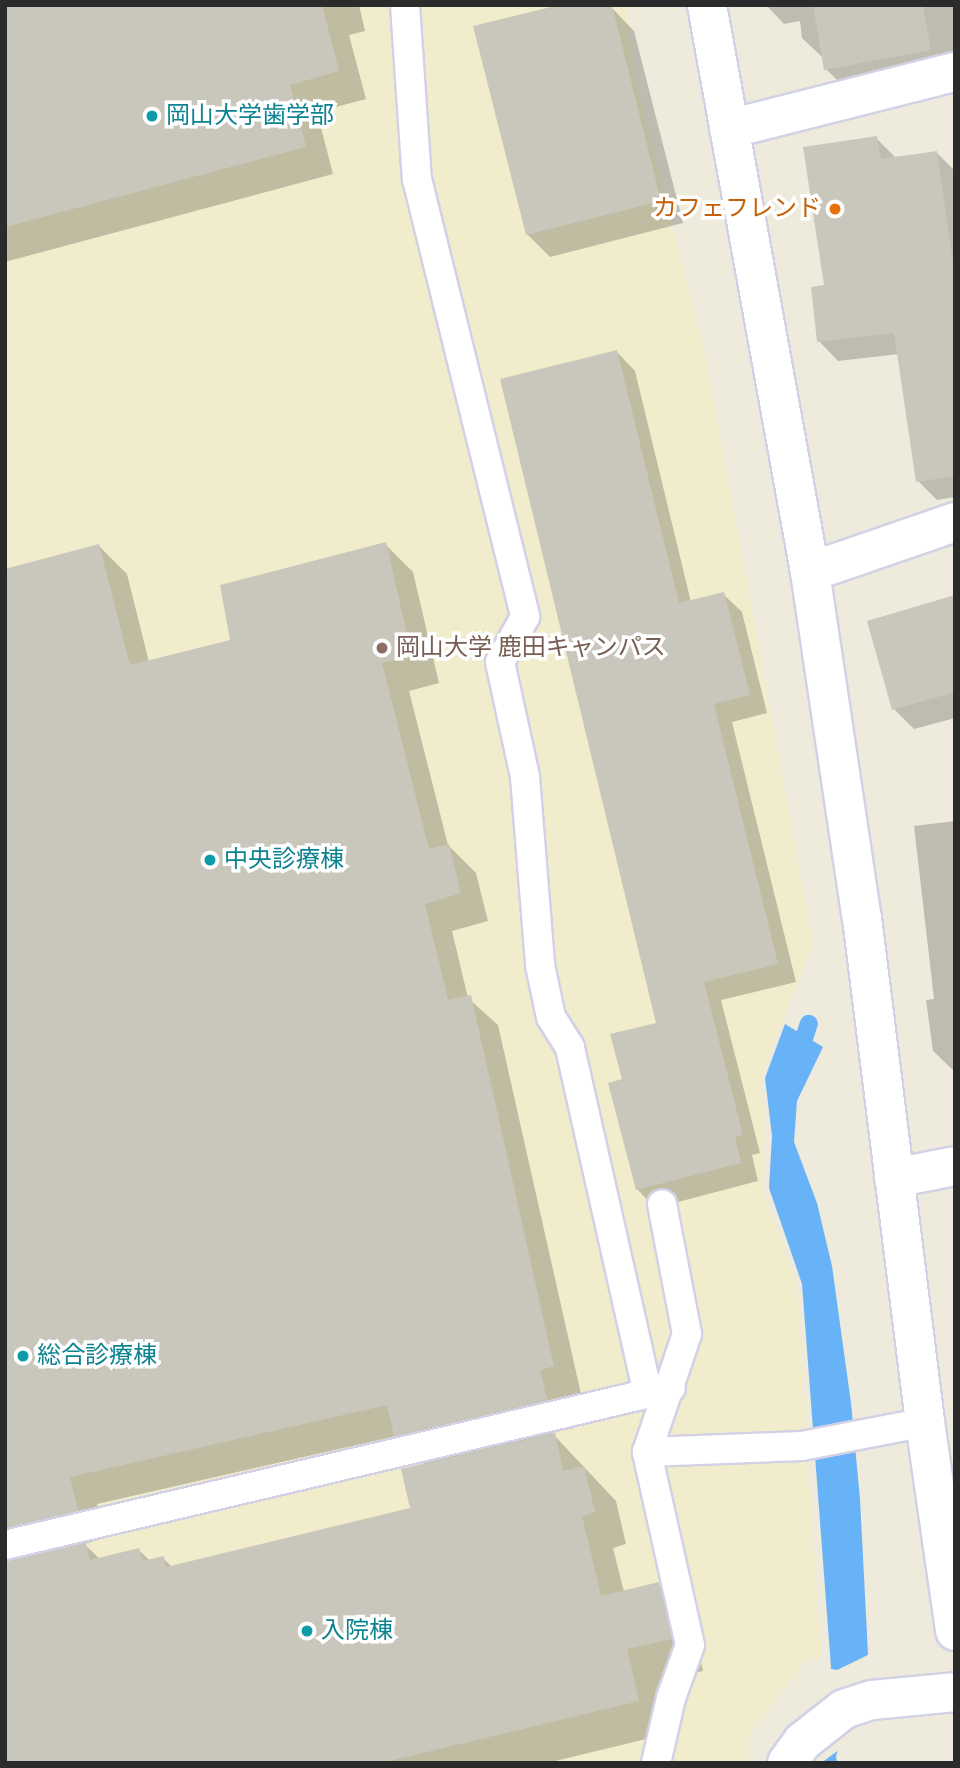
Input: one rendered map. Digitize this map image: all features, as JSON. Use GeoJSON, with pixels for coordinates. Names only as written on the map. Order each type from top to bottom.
{"type":"FeatureCollection","features":[{"type":"Feature","properties":{"kind":"street"},"geometry":{"type":"LineString","coordinates":[[707,5],[810,572],[862,918],[925,1422],[955,1630]]}},
{"type":"Feature","properties":{"kind":"street"},"geometry":{"type":"LineString","coordinates":[[729,129],[955,72]]}},
{"type":"Feature","properties":{"kind":"street"},"geometry":{"type":"LineString","coordinates":[[810,572],[955,522]]}},
{"type":"Feature","properties":{"kind":"street"},"geometry":{"type":"LineString","coordinates":[[894,1178],[955,1166]]}},
{"type":"Feature","properties":{"kind":"street"},"geometry":{"type":"LineString","coordinates":[[787,1762],[802,1742],[844,1709],[872,1700],[955,1692]]}},
{"type":"Feature","properties":{"kind":"lane"},"geometry":{"type":"LineString","coordinates":[[405,5],[417,179],[525,617],[500,662],[525,777],[540,965],[551,1017],[570,1048],[659,1391]]}},
{"type":"Feature","properties":{"kind":"lane"},"geometry":{"type":"LineString","coordinates":[[656,1763],[671,1698],[690,1645],[647,1452],[659,1391],[687,1334],[662,1204]]}},
{"type":"Feature","properties":{"kind":"lane"},"geometry":{"type":"LineString","coordinates":[[5,1545],[659,1391]]}},
{"type":"Feature","properties":{"kind":"lane"},"geometry":{"type":"LineString","coordinates":[[647,1452],[802,1446],[925,1422]]}},
{"type":"Feature","properties":{"kind":"shaded area","name":"岡山大学 鹿田キャンパス"},"geometry":{"type":"Polygon","coordinates":[[[5,5],[626,5],[634,76],[705,353],[813,944],[760,1077],[765,1136],[762,1188],[797,1285],[821,1658],[809,1657],[749,1733],[750,1763],[5,1763],[5,5]]]}},
{"type":"Feature","properties":{"kind":"water"},"geometry":{"type":"Polygon","coordinates":[[[785,1024],[823,1047],[797,1101],[794,1142],[817,1203],[832,1266],[851,1403],[860,1499],[868,1654],[836,1756],[837,1763],[802,1763],[831,1667],[802,1284],[769,1188],[772,1136],[765,1078],[785,1024]]]}},
{"type":"Feature","properties":{"kind":"pier"},"geometry":{"type":"Polygon","coordinates":[[[868,1655],[869,1664],[843,1747],[821,1763],[798,1763],[807,1722],[827,1668],[837,1670],[868,1655]]]}},
{"type":"Feature","properties":{"kind":"building","name":"岡山大学歯学部"},"geometry":{"type":"Polygon","coordinates":[[[5,5],[322,5],[339,71],[290,85],[306,147],[5,227],[5,5]]]}},
{"type":"Feature","properties":{"kind":"building"},"geometry":{"type":"Polygon","coordinates":[[[559,5],[612,5],[661,201],[526,235],[473,26],[559,5]]]}},
{"type":"Feature","properties":{"kind":"building"},"geometry":{"type":"Polygon","coordinates":[[[813,5],[923,5],[931,50],[824,70],[813,5]]]}},
{"type":"Feature","properties":{"kind":"building"},"geometry":{"type":"Polygon","coordinates":[[[877,136],[881,159],[937,151],[955,277],[955,476],[916,482],[894,333],[817,342],[811,287],[824,285],[803,147],[877,136]]]}},
{"type":"Feature","properties":{"kind":"building"},"geometry":{"type":"Polygon","coordinates":[[[617,350],[679,603],[724,592],[750,695],[714,704],[778,964],[704,982],[743,1135],[735,1137],[741,1163],[636,1190],[608,1083],[622,1079],[610,1034],[656,1023],[500,379],[617,350]]]}},
{"type":"Feature","properties":{"kind":"building"},"geometry":{"type":"Polygon","coordinates":[[[386,542],[412,656],[382,663],[429,849],[449,844],[461,893],[425,904],[448,1000],[471,995],[554,1366],[540,1370],[547,1400],[394,1436],[387,1405],[70,1477],[78,1511],[5,1528],[5,569],[99,544],[130,665],[230,640],[220,585],[386,542]]]}},
{"type":"Feature","properties":{"kind":"building"},"geometry":{"type":"Polygon","coordinates":[[[955,595],[955,692],[892,710],[867,621],[955,595]]]}},
{"type":"Feature","properties":{"kind":"building","name":"入院棟"},"geometry":{"type":"Polygon","coordinates":[[[555,1433],[563,1471],[584,1466],[595,1512],[582,1516],[601,1596],[659,1582],[672,1639],[627,1649],[639,1701],[381,1763],[5,1763],[5,1561],[86,1543],[90,1560],[139,1548],[143,1561],[164,1556],[166,1567],[410,1508],[401,1469],[555,1433]]]}},
{"type":"Feature","properties":{"kind":"waterway"},"geometry":{"type":"LineString","coordinates":[[798,1057],[809,1024]]}},
{"type":"Feature","properties":{"kind":"place","name":"岡山大学歯学部"},"geometry":{"type":"Point","coordinates":[152,116]}},
{"type":"Feature","properties":{"kind":"place","name":"カフェフレンド"},"geometry":{"type":"Point","coordinates":[835,209]}},
{"type":"Feature","properties":{"kind":"place","name":"岡山大学 鹿田キャンパス"},"geometry":{"type":"Point","coordinates":[382,648]}},
{"type":"Feature","properties":{"kind":"place","name":"中央診療棟"},"geometry":{"type":"Point","coordinates":[210,860]}},
{"type":"Feature","properties":{"kind":"place","name":"総合診療棟"},"geometry":{"type":"Point","coordinates":[23,1356]}},
{"type":"Feature","properties":{"kind":"place","name":"入院棟"},"geometry":{"type":"Point","coordinates":[307,1631]}}]}
